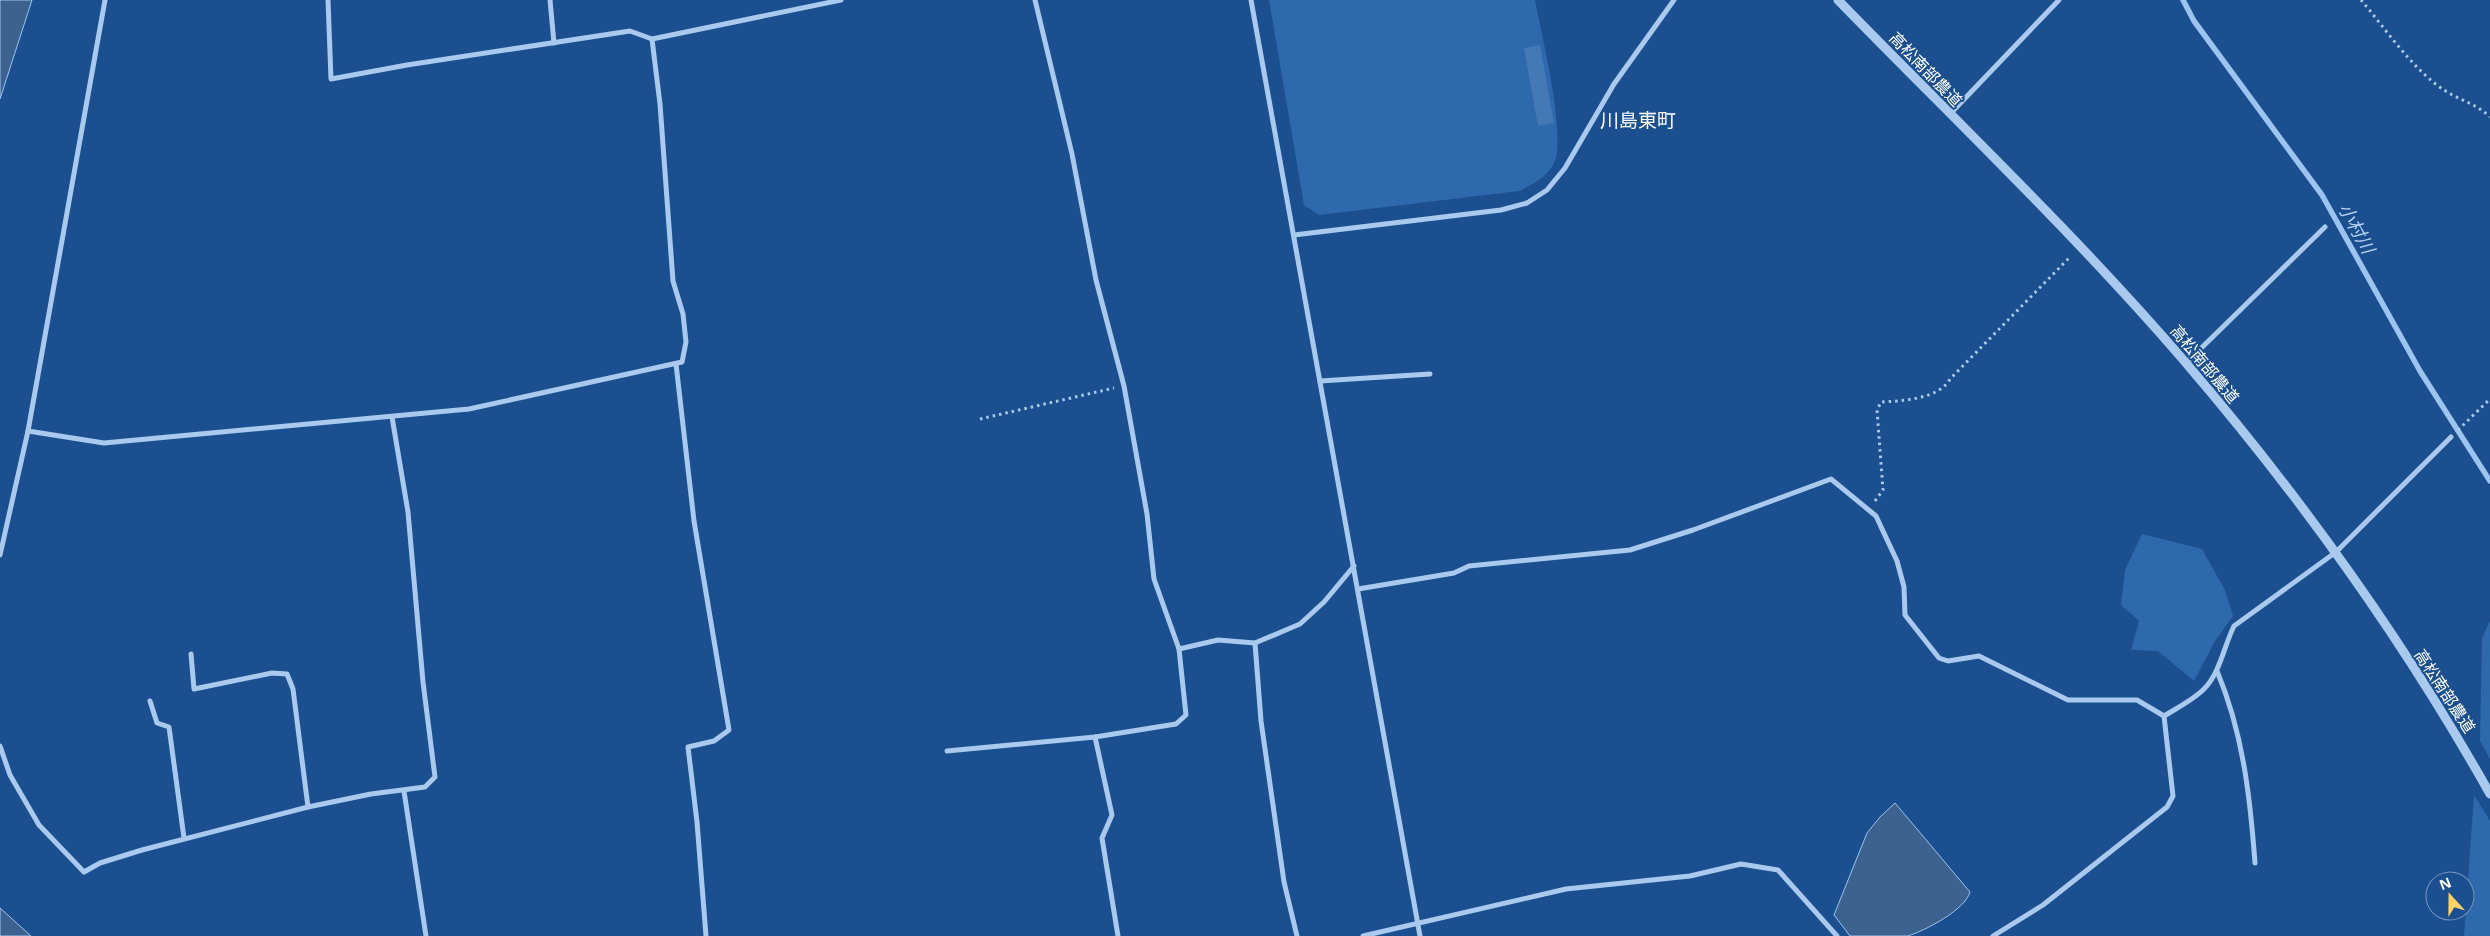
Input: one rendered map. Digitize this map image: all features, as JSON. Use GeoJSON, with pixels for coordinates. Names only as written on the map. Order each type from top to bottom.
{"type":"FeatureCollection","features":[{"type":"Feature","properties":{"kind":"street"},"geometry":{"type":"LineString","coordinates":[[0,555],[28,431],[105,0]]}},
{"type":"Feature","properties":{"kind":"street"},"geometry":{"type":"LineString","coordinates":[[328,0],[331,79],[630,31],[652,39],[841,0]]}},
{"type":"Feature","properties":{"kind":"street"},"geometry":{"type":"LineString","coordinates":[[550,0],[554,43]]}},
{"type":"Feature","properties":{"kind":"street"},"geometry":{"type":"LineString","coordinates":[[947,751],[1095,737],[1176,724],[1186,715],[1179,649],[1154,579],[1147,514],[1124,386],[1096,280],[1072,154],[1035,0]]}},
{"type":"Feature","properties":{"kind":"street"},"geometry":{"type":"LineString","coordinates":[[1251,0],[1420,936]]}},
{"type":"Feature","properties":{"kind":"street"},"geometry":{"type":"LineString","coordinates":[[1294,235],[1501,210],[1533,198],[1547,190],[1565,168],[1614,84],[1674,0]]}},
{"type":"Feature","properties":{"kind":"street","name":"高松南部農道"},"geometry":{"type":"LineString","coordinates":[[1838,0],[2080,247],[2186,364],[2336,552],[2449,722],[2490,794]]}},
{"type":"Feature","properties":{"kind":"street"},"geometry":{"type":"LineString","coordinates":[[1950,114],[2059,0]]}},
{"type":"Feature","properties":{"kind":"street"},"geometry":{"type":"LineString","coordinates":[[28,431],[104,443],[469,410],[682,362],[686,342],[683,314],[672,281],[660,104],[652,39]]}},
{"type":"Feature","properties":{"kind":"street"},"geometry":{"type":"LineString","coordinates":[[2186,364],[2325,227]]}},
{"type":"Feature","properties":{"kind":"street"},"geometry":{"type":"LineString","coordinates":[[676,364],[694,521],[729,730],[714,741],[688,747],[697,822],[706,936]]}},
{"type":"Feature","properties":{"kind":"street"},"geometry":{"type":"LineString","coordinates":[[1320,381],[1430,374]]}},
{"type":"Feature","properties":{"kind":"street"},"geometry":{"type":"LineString","coordinates":[[0,746],[10,775],[39,825],[84,872],[100,863],[184,838],[308,807],[371,794],[425,787],[435,777],[423,682],[408,512],[392,416]]}},
{"type":"Feature","properties":{"kind":"street"},"geometry":{"type":"LineString","coordinates":[[2164,716],[2204,689],[2217,670],[2225,644],[2234,626],[2336,552],[2451,438]]}},
{"type":"Feature","properties":{"kind":"street"},"geometry":{"type":"LineString","coordinates":[[1358,589],[1454,573],[1469,566],[1630,550],[1693,530],[1831,479],[1876,516],[1897,561],[1904,587],[1905,615],[1939,658],[1948,661],[1979,656],[2068,700],[2137,700],[2164,716]]}},
{"type":"Feature","properties":{"kind":"street"},"geometry":{"type":"LineString","coordinates":[[1179,649],[1218,640],[1255,643],[1300,624],[1324,602],[1354,566]]}},
{"type":"Feature","properties":{"kind":"street"},"geometry":{"type":"LineString","coordinates":[[1255,643],[1261,721],[1283,872],[1297,936]]}},
{"type":"Feature","properties":{"kind":"street"},"geometry":{"type":"LineString","coordinates":[[191,654],[194,689],[272,673],[287,674],[293,688],[308,807]]}},
{"type":"Feature","properties":{"kind":"street"},"geometry":{"type":"LineString","coordinates":[[2217,670],[2231,704],[2245,763],[2255,863]]}},
{"type":"Feature","properties":{"kind":"street"},"geometry":{"type":"LineString","coordinates":[[150,701],[157,723],[169,727],[184,838]]}},
{"type":"Feature","properties":{"kind":"street"},"geometry":{"type":"LineString","coordinates":[[1993,936],[2043,906],[2167,808],[2173,796],[2164,716]]}},
{"type":"Feature","properties":{"kind":"street"},"geometry":{"type":"LineString","coordinates":[[1095,737],[1112,815],[1102,838],[1118,936]]}},
{"type":"Feature","properties":{"kind":"street"},"geometry":{"type":"LineString","coordinates":[[404,791],[426,936]]}},
{"type":"Feature","properties":{"kind":"street"},"geometry":{"type":"LineString","coordinates":[[1363,936],[1566,889],[1690,876],[1741,864],[1778,870],[1837,936]]}},
{"type":"Feature","properties":{"kind":"path"},"geometry":{"type":"LineString","coordinates":[[2361,0],[2408,58],[2444,90],[2468,102],[2490,117]]}},
{"type":"Feature","properties":{"kind":"path"},"geometry":{"type":"LineString","coordinates":[[1869,510],[1883,490],[1877,410],[1881,402],[1901,401],[1933,393],[1946,385],[2080,247]]}},
{"type":"Feature","properties":{"kind":"path"},"geometry":{"type":"LineString","coordinates":[[980,418],[1124,386]]}},
{"type":"Feature","properties":{"kind":"path"},"geometry":{"type":"LineString","coordinates":[[2461,427],[2490,399]]}},
{"type":"Feature","properties":{"kind":"shaded area"},"geometry":{"type":"Polygon","coordinates":[[[0,0],[32,0],[0,99],[0,0]]]}},
{"type":"Feature","properties":{"kind":"shaded area"},"geometry":{"type":"Polygon","coordinates":[[[1269,0],[1535,0],[1552,84],[1555,109],[1557,150],[1554,163],[1539,180],[1519,191],[1319,215],[1304,205],[1269,0]]]}},
{"type":"Feature","properties":{"kind":"shaded area"},"geometry":{"type":"Polygon","coordinates":[[[2142,534],[2202,549],[2225,590],[2233,616],[2215,641],[2194,681],[2158,651],[2131,650],[2139,621],[2121,605],[2125,570],[2142,534]]]}},
{"type":"Feature","properties":{"kind":"shaded area"},"geometry":{"type":"Polygon","coordinates":[[[2490,621],[2490,759],[2480,741],[2482,638],[2490,621]]]}},
{"type":"Feature","properties":{"kind":"shaded area"},"geometry":{"type":"Polygon","coordinates":[[[2474,795],[2490,821],[2490,936],[2464,936],[2465,921],[2475,921],[2475,871],[2469,871],[2474,795]]]}},
{"type":"Feature","properties":{"kind":"shaded area"},"geometry":{"type":"Polygon","coordinates":[[[1895,803],[1970,892],[1961,906],[1944,919],[1908,936],[1850,936],[1834,915],[1867,833],[1895,803]]]}},
{"type":"Feature","properties":{"kind":"shaded area"},"geometry":{"type":"Polygon","coordinates":[[[0,908],[31,936],[0,936],[0,908]]]}},
{"type":"Feature","properties":{"kind":"building"},"geometry":{"type":"Polygon","coordinates":[[[1540,45],[1554,123],[1538,126],[1524,48],[1540,45]]]}},
{"type":"Feature","properties":{"kind":"waterway","name":"小村川"},"geometry":{"type":"LineString","coordinates":[[2183,0],[2194,21],[2322,195],[2420,371],[2490,481]]}},
{"type":"Feature","properties":{"kind":"district","name":"川島東町"},"geometry":{"type":"Point","coordinates":[1638,120]}}]}
